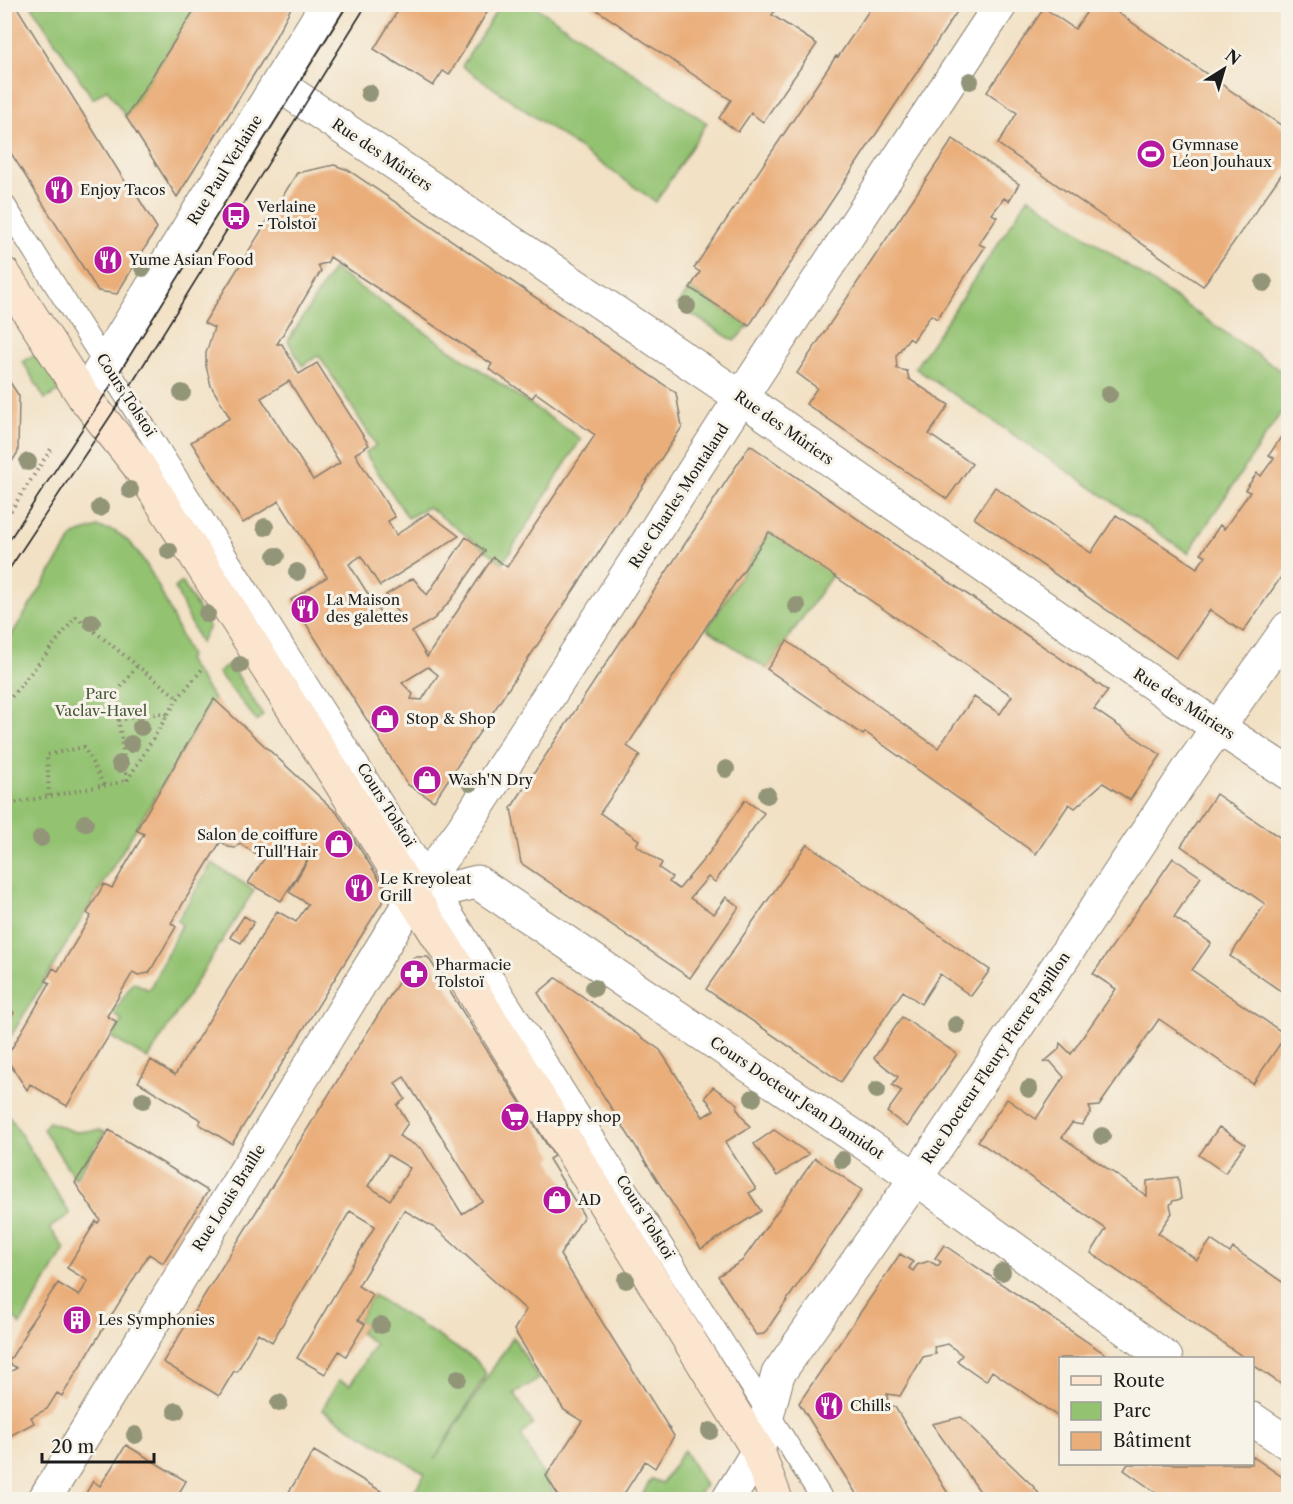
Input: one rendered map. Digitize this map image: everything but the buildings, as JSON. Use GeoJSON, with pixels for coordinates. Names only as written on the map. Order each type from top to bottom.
{"type":"FeatureCollection","features":[{"type":"Feature","properties":{"kind":"main road","name":"Cours Tolstoï"},"geometry":{"type":"LineString","coordinates":[[4,274],[84,397],[138,465],[428,888],[758,1451],[776,1500]]}},
{"type":"Feature","properties":{"kind":"street","name":"Rue Paul Verlaine"},"geometry":{"type":"LineString","coordinates":[[84,397],[327,4]]}},
{"type":"Feature","properties":{"kind":"street","name":"Rue Charles Montaland"},"geometry":{"type":"LineString","coordinates":[[428,888],[463,829],[1001,4]]}},
{"type":"Feature","properties":{"kind":"street","name":"Rue des Mûriers"},"geometry":{"type":"LineString","coordinates":[[279,85],[1288,772]]}},
{"type":"Feature","properties":{"kind":"street","name":"Rue Docteur Fleury Pierre Papillon"},"geometry":{"type":"LineString","coordinates":[[728,1500],[758,1451],[778,1374],[916,1178],[1288,628]]}},
{"type":"Feature","properties":{"kind":"street","name":"Cours Docteur Jean Damidot"},"geometry":{"type":"LineString","coordinates":[[428,888],[477,882],[916,1178],[1163,1357]]}},
{"type":"Feature","properties":{"kind":"street","name":"Rue Louis Braille"},"geometry":{"type":"LineString","coordinates":[[44,1500],[428,888]]}},
{"type":"Feature","properties":{"kind":"street"},"geometry":{"type":"LineString","coordinates":[[1254,1420],[1288,1443]]}},
{"type":"Feature","properties":{"kind":"lane","name":"Cours Tolstoï"},"geometry":{"type":"LineString","coordinates":[[4,204],[105,362],[428,888],[768,1411],[823,1500]]}},
{"type":"Feature","properties":{"kind":"path"},"geometry":{"type":"LineString","coordinates":[[4,521],[51,449]]}},
{"type":"Feature","properties":{"kind":"path"},"geometry":{"type":"LineString","coordinates":[[4,706],[76,617],[178,698]]}},
{"type":"Feature","properties":{"kind":"path"},"geometry":{"type":"LineString","coordinates":[[127,781],[115,695],[137,666]]}},
{"type":"Feature","properties":{"kind":"path"},"geometry":{"type":"LineString","coordinates":[[4,805],[127,781],[178,698],[204,667]]}},
{"type":"Feature","properties":{"kind":"path"},"geometry":{"type":"LineString","coordinates":[[118,720],[159,713],[167,715]]}},
{"type":"Feature","properties":{"kind":"path"},"geometry":{"type":"LineString","coordinates":[[50,796],[47,755],[84,747],[104,785]]}},
{"type":"Feature","properties":{"kind":"green space"},"geometry":{"type":"Polygon","coordinates":[[[31,5],[198,5],[126,117],[107,89],[93,99],[31,5]]]}},
{"type":"Feature","properties":{"kind":"green space"},"geometry":{"type":"Polygon","coordinates":[[[500,5],[533,5],[707,123],[656,202],[462,66],[500,5]]]}},
{"type":"Feature","properties":{"kind":"green space"},"geometry":{"type":"Polygon","coordinates":[[[1029,197],[1288,376],[1288,402],[1188,553],[915,368],[1029,197]]]}},
{"type":"Feature","properties":{"kind":"green space"},"geometry":{"type":"Polygon","coordinates":[[[333,269],[581,439],[503,563],[428,507],[408,518],[365,453],[376,445],[319,355],[302,366],[288,341],[333,269]]]}},
{"type":"Feature","properties":{"kind":"green space"},"geometry":{"type":"Polygon","coordinates":[[[690,288],[749,326],[734,341],[677,305],[690,288]]]}},
{"type":"Feature","properties":{"kind":"green space"},"geometry":{"type":"Polygon","coordinates":[[[39,352],[62,390],[45,399],[23,362],[39,352]]]}},
{"type":"Feature","properties":{"kind":"green space","name":"Parc Vaclav-Havel"},"geometry":{"type":"Polygon","coordinates":[[[98,527],[116,532],[128,541],[140,555],[159,588],[190,656],[187,660],[214,699],[5,1046],[4,647],[74,535],[98,527]]]}},
{"type":"Feature","properties":{"kind":"green space"},"geometry":{"type":"Polygon","coordinates":[[[769,532],[833,574],[767,669],[707,629],[769,532]]]}},
{"type":"Feature","properties":{"kind":"green space"},"geometry":{"type":"Polygon","coordinates":[[[182,582],[209,627],[200,643],[175,588],[182,582]]]}},
{"type":"Feature","properties":{"kind":"green space"},"geometry":{"type":"Polygon","coordinates":[[[230,664],[263,715],[257,721],[218,673],[230,664]]]}},
{"type":"Feature","properties":{"kind":"green space"},"geometry":{"type":"Polygon","coordinates":[[[212,863],[254,890],[148,1059],[112,1038],[122,1020],[113,1014],[133,982],[149,990],[182,924],[177,921],[212,863]]]}},
{"type":"Feature","properties":{"kind":"green space"},"geometry":{"type":"Polygon","coordinates":[[[5,1109],[70,1214],[50,1228],[65,1249],[20,1325],[5,1306],[5,1109]]]}},
{"type":"Feature","properties":{"kind":"green space"},"geometry":{"type":"Polygon","coordinates":[[[49,1122],[75,1132],[100,1130],[105,1132],[75,1179],[43,1129],[49,1122]]]}},
{"type":"Feature","properties":{"kind":"green space"},"geometry":{"type":"Polygon","coordinates":[[[373,1295],[476,1360],[486,1374],[435,1459],[513,1337],[539,1379],[514,1393],[533,1424],[521,1435],[557,1499],[409,1499],[425,1474],[322,1410],[339,1380],[350,1385],[375,1344],[360,1333],[365,1324],[358,1320],[373,1295]]]}},
{"type":"Feature","properties":{"kind":"green space"},"geometry":{"type":"Polygon","coordinates":[[[684,1450],[705,1485],[696,1499],[640,1499],[651,1479],[662,1483],[684,1450]]]}},
{"type":"Feature","properties":{"kind":"tram line"},"geometry":{"type":"LineString","coordinates":[[4,548],[119,373],[348,4]]}},
{"type":"Feature","properties":{"kind":"tram line"},"geometry":{"type":"LineString","coordinates":[[4,577],[129,388],[367,4]]}},
{"type":"Feature","properties":{"kind":"place","name":"Gymnase Léon Jouhaux"},"geometry":{"type":"Point","coordinates":[1151,154]}},
{"type":"Feature","properties":{"kind":"place","name":"Enjoy Tacos"},"geometry":{"type":"Point","coordinates":[59,190]}},
{"type":"Feature","properties":{"kind":"place","name":"Verlaine - Tolstoï"},"geometry":{"type":"Point","coordinates":[236,216]}},
{"type":"Feature","properties":{"kind":"place","name":"Yume Asian Food"},"geometry":{"type":"Point","coordinates":[108,260]}},
{"type":"Feature","properties":{"kind":"place","name":"La Maison des galettes"},"geometry":{"type":"Point","coordinates":[305,609]}},
{"type":"Feature","properties":{"kind":"place","name":"Stop & Shop"},"geometry":{"type":"Point","coordinates":[385,719]}},
{"type":"Feature","properties":{"kind":"place","name":"Wash'N Dry"},"geometry":{"type":"Point","coordinates":[427,780]}},
{"type":"Feature","properties":{"kind":"place","name":"Salon de coiffure Tull'Hair"},"geometry":{"type":"Point","coordinates":[339,844]}},
{"type":"Feature","properties":{"kind":"place","name":"Le Kreyoleat Grill"},"geometry":{"type":"Point","coordinates":[359,888]}},
{"type":"Feature","properties":{"kind":"place","name":"Pharmacie Tolstoï"},"geometry":{"type":"Point","coordinates":[414,974]}},
{"type":"Feature","properties":{"kind":"place","name":"Happy shop"},"geometry":{"type":"Point","coordinates":[515,1117]}},
{"type":"Feature","properties":{"kind":"place","name":"AD"},"geometry":{"type":"Point","coordinates":[557,1200]}},
{"type":"Feature","properties":{"kind":"place","name":"Les Symphonies"},"geometry":{"type":"Point","coordinates":[77,1320]}},
{"type":"Feature","properties":{"kind":"place","name":"Chills"},"geometry":{"type":"Point","coordinates":[829,1406]}}]}
